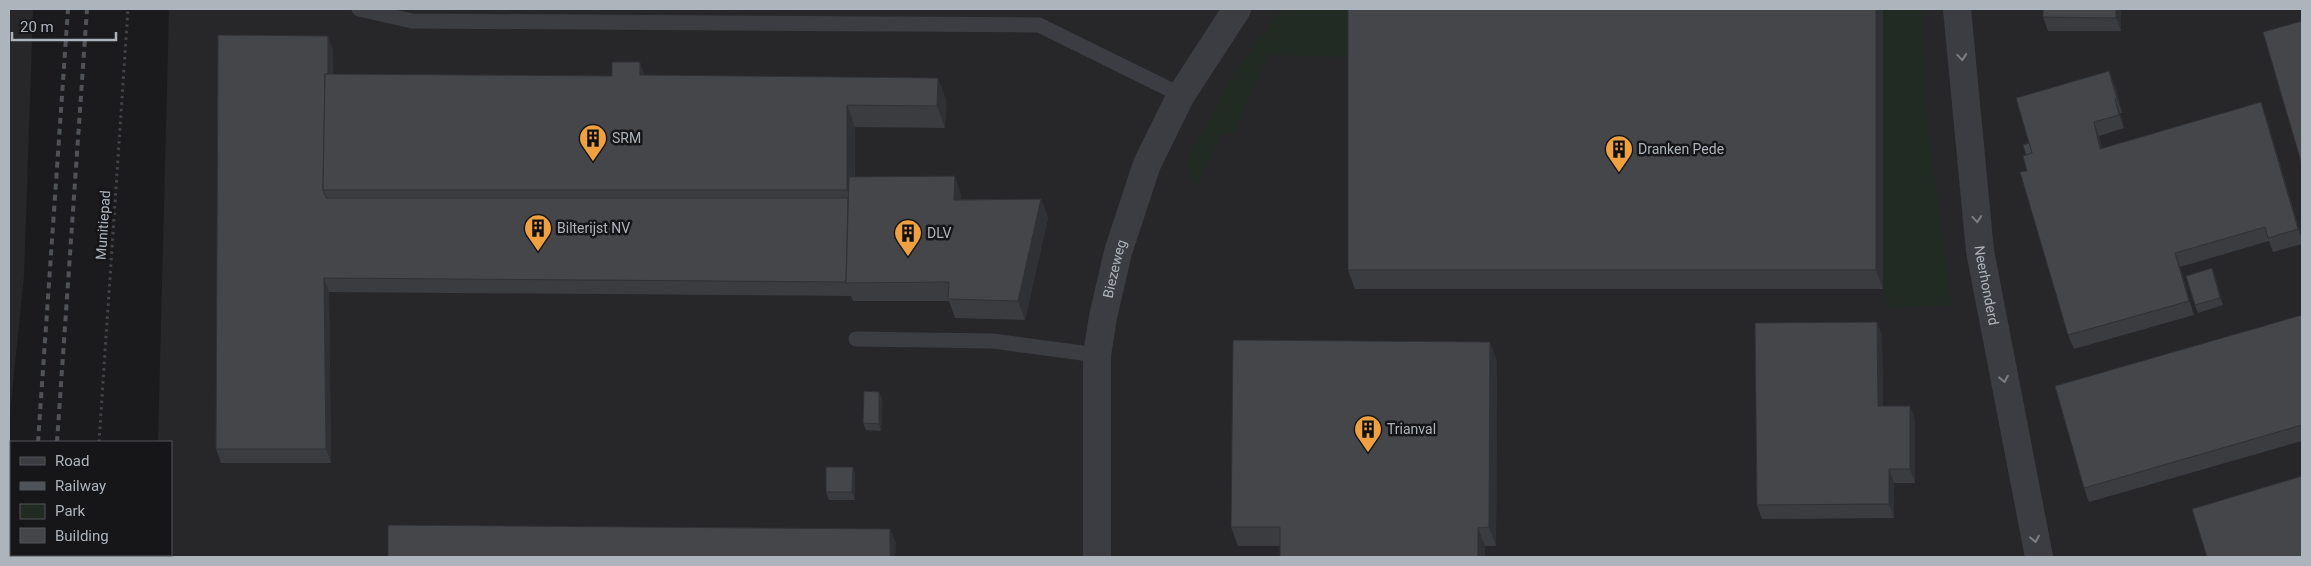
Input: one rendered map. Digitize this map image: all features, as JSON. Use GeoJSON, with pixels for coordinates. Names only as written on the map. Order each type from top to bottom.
{"type":"FeatureCollection","features":[{"type":"Feature","properties":{"kind":"street","name":"Biezeweg"},"geometry":{"type":"LineString","coordinates":[[1097,557],[1097,355],[1103,317],[1118,252],[1147,164],[1180,95],[1237,9]]}},
{"type":"Feature","properties":{"kind":"street","name":"Neerhonderd"},"geometry":{"type":"LineString","coordinates":[[1957,9],[1980,251],[2039,557]]}},
{"type":"Feature","properties":{"kind":"lane"},"geometry":{"type":"LineString","coordinates":[[359,9],[412,20],[1039,25],[1180,95]]}},
{"type":"Feature","properties":{"kind":"lane"},"geometry":{"type":"LineString","coordinates":[[856,339],[993,341],[1097,355]]}},
{"type":"Feature","properties":{"kind":"path","name":"Munitiepad"},"geometry":{"type":"LineString","coordinates":[[100,441],[128,9]]}},
{"type":"Feature","properties":{"kind":"shaded area"},"geometry":{"type":"Polygon","coordinates":[[[9,9],[33,9],[24,276],[9,423],[9,9]]]}},
{"type":"Feature","properties":{"kind":"shaded area"},"geometry":{"type":"Polygon","coordinates":[[[169,9],[2302,9],[2302,557],[155,557],[172,556],[172,441],[158,441],[169,9]]]}},
{"type":"Feature","properties":{"kind":"green space"},"geometry":{"type":"Polygon","coordinates":[[[1282,9],[1354,9],[1354,57],[1268,55],[1234,134],[1222,134],[1195,187],[1186,161],[1232,77],[1282,9]]]}},
{"type":"Feature","properties":{"kind":"green space"},"geometry":{"type":"Polygon","coordinates":[[[1883,9],[1922,9],[1927,118],[1952,305],[1889,308],[1883,289],[1883,9]]]}},
{"type":"Feature","properties":{"kind":"building","name":"Dranken Pede"},"geometry":{"type":"Polygon","coordinates":[[[1348,9],[1876,9],[1876,270],[1348,270],[1348,9]]]}},
{"type":"Feature","properties":{"kind":"building"},"geometry":{"type":"Polygon","coordinates":[[[2043,9],[2116,9],[2116,18],[2043,17],[2043,9]]]}},
{"type":"Feature","properties":{"kind":"building"},"geometry":{"type":"Polygon","coordinates":[[[2302,21],[2302,165],[2263,32],[2302,21]]]}},
{"type":"Feature","properties":{"kind":"building","name":"Bilterijst NV"},"geometry":{"type":"Polygon","coordinates":[[[218,35],[328,36],[328,74],[325,74],[323,190],[326,198],[848,198],[846,282],[324,278],[326,449],[216,449],[218,35]]]}},
{"type":"Feature","properties":{"kind":"building","name":"SRM"},"geometry":{"type":"Polygon","coordinates":[[[612,62],[640,62],[640,75],[938,78],[937,106],[847,105],[847,190],[323,190],[325,74],[612,76],[612,62]]]}},
{"type":"Feature","properties":{"kind":"building"},"geometry":{"type":"Polygon","coordinates":[[[2109,71],[2117,99],[2115,99],[2119,115],[2094,122],[2100,149],[2261,102],[2298,229],[2268,238],[2265,227],[2175,253],[2189,301],[2068,335],[2020,172],[2027,171],[2023,156],[2032,153],[2016,98],[2109,71]]]}},
{"type":"Feature","properties":{"kind":"building"},"geometry":{"type":"Polygon","coordinates":[[[2029,143],[2032,153],[2026,155],[2023,145],[2029,143]]]}},
{"type":"Feature","properties":{"kind":"building"},"geometry":{"type":"Polygon","coordinates":[[[955,176],[954,200],[1041,199],[1018,301],[948,299],[949,282],[846,283],[849,177],[955,176]]]}},
{"type":"Feature","properties":{"kind":"building"},"geometry":{"type":"Polygon","coordinates":[[[2212,268],[2220,298],[2195,305],[2186,276],[2212,268]]]}},
{"type":"Feature","properties":{"kind":"building"},"geometry":{"type":"Polygon","coordinates":[[[2302,315],[2302,425],[2084,488],[2055,386],[2302,315]]]}},
{"type":"Feature","properties":{"kind":"building"},"geometry":{"type":"Polygon","coordinates":[[[1877,322],[1878,406],[1910,406],[1910,469],[1889,469],[1889,504],[1757,505],[1755,323],[1877,322]]]}},
{"type":"Feature","properties":{"kind":"building","name":"Trianval"},"geometry":{"type":"Polygon","coordinates":[[[1233,340],[1490,342],[1489,527],[1478,528],[1478,557],[1280,557],[1280,527],[1231,527],[1233,340]]]}},
{"type":"Feature","properties":{"kind":"building"},"geometry":{"type":"Polygon","coordinates":[[[864,391],[879,392],[879,424],[863,423],[864,391]]]}},
{"type":"Feature","properties":{"kind":"building"},"geometry":{"type":"Polygon","coordinates":[[[826,467],[853,467],[852,492],[826,492],[826,467]]]}},
{"type":"Feature","properties":{"kind":"building"},"geometry":{"type":"Polygon","coordinates":[[[2302,476],[2302,557],[2207,557],[2192,509],[2302,476]]]}},
{"type":"Feature","properties":{"kind":"building"},"geometry":{"type":"Polygon","coordinates":[[[388,525],[890,529],[890,557],[388,557],[388,525]]]}},
{"type":"Feature","properties":{"kind":"railway"},"geometry":{"type":"LineString","coordinates":[[38,441],[68,9]]}},
{"type":"Feature","properties":{"kind":"railway"},"geometry":{"type":"LineString","coordinates":[[57,441],[87,9]]}},
{"type":"Feature","properties":{"kind":"place","name":"SRM"},"geometry":{"type":"Point","coordinates":[593,162]}},
{"type":"Feature","properties":{"kind":"place","name":"Dranken Pede"},"geometry":{"type":"Point","coordinates":[1619,173]}},
{"type":"Feature","properties":{"kind":"place","name":"Bilterijst NV"},"geometry":{"type":"Point","coordinates":[538,252]}},
{"type":"Feature","properties":{"kind":"place","name":"DLV"},"geometry":{"type":"Point","coordinates":[908,257]}},
{"type":"Feature","properties":{"kind":"place","name":"Trianval"},"geometry":{"type":"Point","coordinates":[1368,453]}}]}
